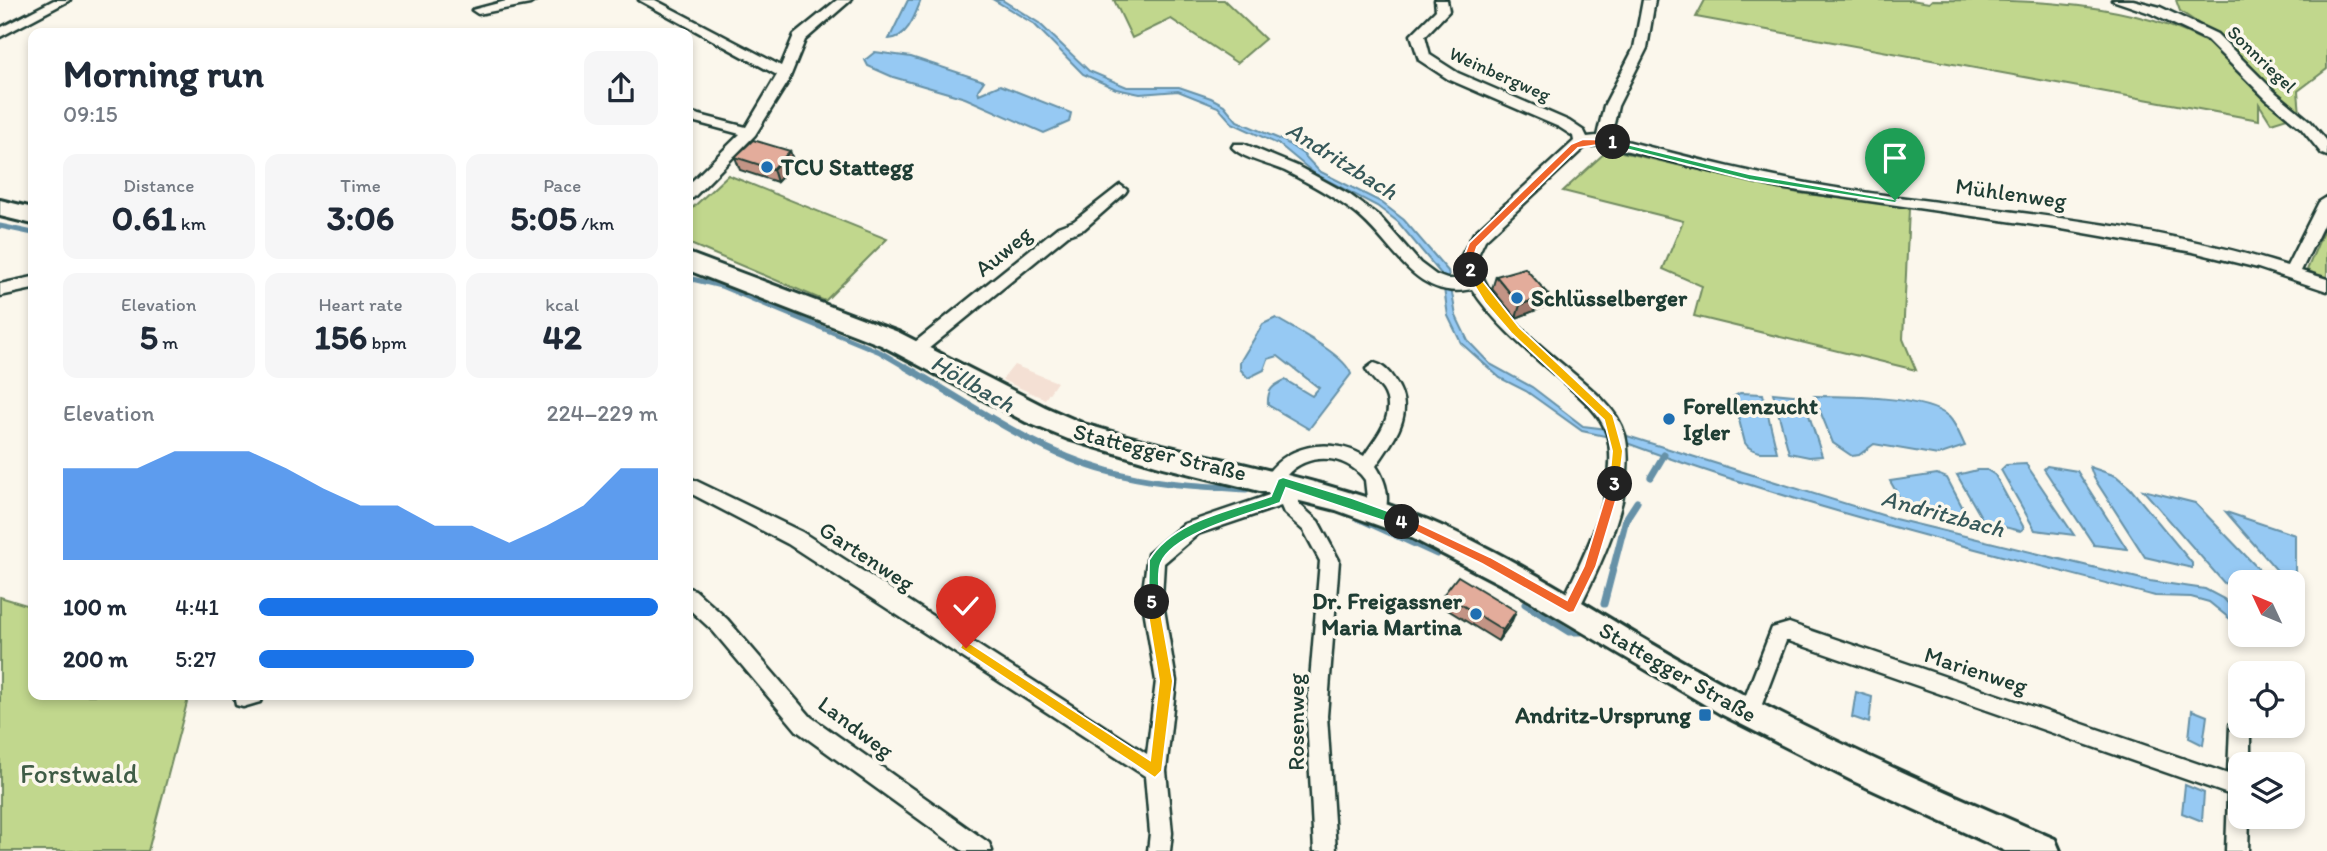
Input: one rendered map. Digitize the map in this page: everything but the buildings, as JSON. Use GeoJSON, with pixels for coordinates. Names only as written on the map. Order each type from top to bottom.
{"type":"FeatureCollection","features":[{"type":"Feature","properties":{"kind":"main road"},"geometry":{"type":"LineString","coordinates":[[0,208],[28,215]]}},
{"type":"Feature","properties":{"kind":"main road","name":"Stattegger Straße"},"geometry":{"type":"LineString","coordinates":[[693,263],[916,350],[1024,409],[1074,431],[1168,457],[1278,481],[1376,511],[1486,560],[1656,662],[1749,713],[2043,851]]}},
{"type":"Feature","properties":{"kind":"street"},"geometry":{"type":"LineString","coordinates":[[0,33],[54,8],[64,0]]}},
{"type":"Feature","properties":{"kind":"street"},"geometry":{"type":"LineString","coordinates":[[478,10],[530,0]]}},
{"type":"Feature","properties":{"kind":"street"},"geometry":{"type":"LineString","coordinates":[[645,0],[784,73]]}},
{"type":"Feature","properties":{"kind":"street"},"geometry":{"type":"LineString","coordinates":[[693,189],[750,132],[784,73],[799,38],[845,0]]}},
{"type":"Feature","properties":{"kind":"street","name":"Weinbergweg"},"geometry":{"type":"LineString","coordinates":[[1441,0],[1443,11],[1418,35],[1424,57],[1453,76],[1563,124],[1579,134],[1583,142]]}},
{"type":"Feature","properties":{"kind":"street"},"geometry":{"type":"LineString","coordinates":[[1604,140],[1604,128],[1639,52],[1649,0]]}},
{"type":"Feature","properties":{"kind":"street","name":"Sonnriegel"},"geometry":{"type":"LineString","coordinates":[[2118,0],[2155,10],[2212,37],[2271,96],[2306,125],[2327,151]]}},
{"type":"Feature","properties":{"kind":"street"},"geometry":{"type":"LineString","coordinates":[[693,117],[750,132]]}},
{"type":"Feature","properties":{"kind":"street","name":"Mühlenweg"},"geometry":{"type":"LineString","coordinates":[[1583,142],[1604,140],[1780,184],[2105,229],[2292,272],[2327,285]]}},
{"type":"Feature","properties":{"kind":"street"},"geometry":{"type":"LineString","coordinates":[[1569,608],[1590,567],[1614,489],[1617,451],[1609,418],[1538,354],[1489,300],[1476,282],[1468,259],[1472,245],[1561,159],[1583,142]]}},
{"type":"Feature","properties":{"kind":"street"},"geometry":{"type":"LineString","coordinates":[[1239,147],[1284,165],[1353,204],[1385,230],[1421,272],[1446,284],[1476,282]]}},
{"type":"Feature","properties":{"kind":"street","name":"Auweg"},"geometry":{"type":"LineString","coordinates":[[916,350],[1063,231],[1079,225],[1120,190]]}},
{"type":"Feature","properties":{"kind":"street"},"geometry":{"type":"LineString","coordinates":[[2292,272],[2327,202]]}},
{"type":"Feature","properties":{"kind":"street"},"geometry":{"type":"LineString","coordinates":[[0,290],[28,284]]}},
{"type":"Feature","properties":{"kind":"street"},"geometry":{"type":"LineString","coordinates":[[1367,465],[1399,414],[1399,402],[1392,385],[1374,369]]}},
{"type":"Feature","properties":{"kind":"street"},"geometry":{"type":"LineString","coordinates":[[1159,851],[1161,833],[1155,771],[1166,681],[1152,597],[1155,560],[1191,529],[1276,500],[1278,481],[1289,461],[1303,456],[1331,454],[1362,461],[1376,478],[1379,499],[1376,511]]}},
{"type":"Feature","properties":{"kind":"street","name":"Rosenweg"},"geometry":{"type":"LineString","coordinates":[[1278,481],[1291,508],[1311,526],[1330,560],[1317,716],[1325,851]]}},
{"type":"Feature","properties":{"kind":"street","name":"Gartenweg"},"geometry":{"type":"LineString","coordinates":[[693,487],[795,538],[1155,771]]}},
{"type":"Feature","properties":{"kind":"street","name":"Landweg"},"geometry":{"type":"LineString","coordinates":[[693,601],[720,625],[804,724],[981,851]]}},
{"type":"Feature","properties":{"kind":"street","name":"Marienweg"},"geometry":{"type":"LineString","coordinates":[[1749,713],[1779,634],[1789,632],[2228,784]]}},
{"type":"Feature","properties":{"kind":"street"},"geometry":{"type":"LineString","coordinates":[[2237,829],[2237,851]]}},
{"type":"Feature","properties":{"kind":"shaded area"},"geometry":{"type":"Polygon","coordinates":[[[1014,365],[1057,382],[1045,399],[1002,380],[1014,365]]]}},
{"type":"Feature","properties":{"kind":"green space"},"geometry":{"type":"Polygon","coordinates":[[[1114,0],[1224,0],[1265,39],[1237,63],[1171,19],[1132,38],[1114,0]]]}},
{"type":"Feature","properties":{"kind":"green space"},"geometry":{"type":"Polygon","coordinates":[[[1705,0],[1911,0],[1929,3],[1932,0],[1967,0],[2040,2],[2114,11],[2149,19],[2213,46],[2239,73],[2214,34],[2180,11],[2176,0],[2327,0],[2327,69],[2298,91],[2300,114],[2271,123],[2259,104],[2259,120],[1696,17],[1705,0]]]}},
{"type":"Feature","properties":{"kind":"green space"},"geometry":{"type":"Polygon","coordinates":[[[1609,149],[1798,193],[1906,206],[1909,209],[1903,339],[1916,370],[1694,316],[1702,286],[1663,269],[1683,221],[1563,191],[1609,149]]]}},
{"type":"Feature","properties":{"kind":"green space"},"geometry":{"type":"Polygon","coordinates":[[[728,175],[887,239],[825,301],[693,245],[693,207],[728,175]]]}},
{"type":"Feature","properties":{"kind":"green space"},"geometry":{"type":"Polygon","coordinates":[[[2327,222],[2327,280],[2307,270],[2327,222]]]}},
{"type":"Feature","properties":{"kind":"green space","name":"Forstwald"},"geometry":{"type":"Polygon","coordinates":[[[0,597],[28,605],[28,700],[188,700],[148,851],[0,851],[0,597]]]}},
{"type":"Feature","properties":{"kind":"water"},"geometry":{"type":"Polygon","coordinates":[[[908,0],[921,0],[906,30],[896,38],[889,39],[908,0]]]}},
{"type":"Feature","properties":{"kind":"water"},"geometry":{"type":"Polygon","coordinates":[[[994,0],[1002,0],[1039,23],[1089,71],[1127,87],[1179,87],[1211,98],[1224,105],[1237,121],[1284,141],[1303,154],[1319,171],[1381,202],[1404,220],[1448,271],[1456,316],[1468,341],[1490,364],[1532,387],[1583,426],[1607,429],[1609,437],[1582,431],[1526,391],[1500,378],[1461,343],[1448,316],[1442,275],[1398,222],[1377,206],[1315,174],[1280,145],[1232,123],[1218,107],[1178,91],[1140,94],[1116,89],[1083,74],[1034,24],[994,0]]]}},
{"type":"Feature","properties":{"kind":"water"},"geometry":{"type":"Polygon","coordinates":[[[875,52],[911,57],[984,81],[978,90],[979,94],[1000,85],[1071,113],[1069,122],[1044,133],[965,98],[893,77],[868,66],[865,60],[875,52]]]}},
{"type":"Feature","properties":{"kind":"water"},"geometry":{"type":"Polygon","coordinates":[[[1276,318],[1339,358],[1351,374],[1309,429],[1268,405],[1268,396],[1274,387],[1285,380],[1312,396],[1319,388],[1278,356],[1268,359],[1264,370],[1248,378],[1240,369],[1240,362],[1263,324],[1276,318]]]}},
{"type":"Feature","properties":{"kind":"water"},"geometry":{"type":"Polygon","coordinates":[[[1740,393],[1763,394],[1777,452],[1755,451],[1745,443],[1733,397],[1740,393]]]}},
{"type":"Feature","properties":{"kind":"water"},"geometry":{"type":"Polygon","coordinates":[[[1773,393],[1803,396],[1822,456],[1809,457],[1789,453],[1773,393]]]}},
{"type":"Feature","properties":{"kind":"water"},"geometry":{"type":"Polygon","coordinates":[[[1814,396],[1885,399],[1923,405],[1949,417],[1965,446],[1938,455],[1874,444],[1859,455],[1852,456],[1833,443],[1814,396]]]}},
{"type":"Feature","properties":{"kind":"water"},"geometry":{"type":"Polygon","coordinates":[[[1624,435],[1895,519],[2150,581],[2205,589],[2228,603],[2228,617],[2209,602],[2191,597],[2155,596],[1954,543],[1755,486],[1624,442],[1624,435]]]}},
{"type":"Feature","properties":{"kind":"water"},"geometry":{"type":"Polygon","coordinates":[[[2026,464],[2074,535],[2035,530],[2001,470],[2006,465],[2026,464]]]}},
{"type":"Feature","properties":{"kind":"water"},"geometry":{"type":"Polygon","coordinates":[[[2047,466],[2077,471],[2127,549],[2094,545],[2044,469],[2047,466]]]}},
{"type":"Feature","properties":{"kind":"water"},"geometry":{"type":"Polygon","coordinates":[[[2090,467],[2116,476],[2130,488],[2192,563],[2192,568],[2145,557],[2094,478],[2090,467]]]}},
{"type":"Feature","properties":{"kind":"water"},"geometry":{"type":"Polygon","coordinates":[[[1987,470],[1995,475],[2024,528],[2020,531],[1984,522],[1957,475],[1987,470]]]}},
{"type":"Feature","properties":{"kind":"water","name":"Andritzbach"},"geometry":{"type":"Polygon","coordinates":[[[1937,474],[1947,478],[1966,514],[1952,518],[1902,502],[1890,481],[1937,474]]]}},
{"type":"Feature","properties":{"kind":"water"},"geometry":{"type":"Polygon","coordinates":[[[2143,490],[2195,503],[2259,570],[2228,570],[2228,585],[2143,490]]]}},
{"type":"Feature","properties":{"kind":"water"},"geometry":{"type":"Polygon","coordinates":[[[2226,512],[2295,535],[2295,570],[2277,570],[2226,512]]]}},
{"type":"Feature","properties":{"kind":"water"},"geometry":{"type":"Polygon","coordinates":[[[1856,692],[1872,697],[1869,723],[1852,717],[1856,692]]]}},
{"type":"Feature","properties":{"kind":"water"},"geometry":{"type":"Polygon","coordinates":[[[2192,710],[2207,716],[2203,745],[2189,738],[2192,710]]]}},
{"type":"Feature","properties":{"kind":"water"},"geometry":{"type":"Polygon","coordinates":[[[2185,785],[2204,793],[2202,821],[2182,813],[2185,785]]]}},
{"type":"Feature","properties":{"kind":"waterway","name":"Höllbach"},"geometry":{"type":"LineString","coordinates":[[0,226],[28,232]]}},
{"type":"Feature","properties":{"kind":"waterway","name":"Höllbach"},"geometry":{"type":"LineString","coordinates":[[693,279],[721,286],[880,352],[909,369]]}},
{"type":"Feature","properties":{"kind":"waterway","name":"Höllbach"},"geometry":{"type":"LineString","coordinates":[[906,367],[1029,439],[1080,462],[1141,479],[1246,489]]}},
{"type":"Feature","properties":{"kind":"waterway","name":"Höllbach"},"geometry":{"type":"LineString","coordinates":[[1651,477],[1664,455]]}},
{"type":"Feature","properties":{"kind":"waterway","name":"Höllbach"},"geometry":{"type":"LineString","coordinates":[[1604,604],[1626,519],[1637,502]]}},
{"type":"Feature","properties":{"kind":"waterway","name":"Höllbach"},"geometry":{"type":"LineString","coordinates":[[1356,517],[1437,554]]}},
{"type":"Feature","properties":{"kind":"waterway","name":"Höllbach"},"geometry":{"type":"LineString","coordinates":[[1525,604],[1570,632],[1581,632]]}},
{"type":"Feature","properties":{"kind":"place","name":"TCU Stattegg"},"geometry":{"type":"Point","coordinates":[767,167]}},
{"type":"Feature","properties":{"kind":"place","name":"Schlüsselberger"},"geometry":{"type":"Point","coordinates":[1517,298]}},
{"type":"Feature","properties":{"kind":"place","name":"Forellenzucht Igler"},"geometry":{"type":"Point","coordinates":[1669,419]}},
{"type":"Feature","properties":{"kind":"place","name":"Dr. Freigassner Maria Martina"},"geometry":{"type":"Point","coordinates":[1476,614]}},
{"type":"Feature","properties":{"kind":"place","name":"Andritz-Ursprung"},"geometry":{"type":"Point","coordinates":[1705,715]}},
{"type":"Feature","properties":{"kind":"route"},"geometry":{"type":"LineString","coordinates":[[966,648],[1155,771],[1166,681],[1152,597],[1155,560],[1191,529],[1276,500],[1283,482],[1352,502],[1416,527],[1486,560],[1569,608],[1590,567],[1609,511],[1617,474],[1617,451],[1612,428],[1609,418],[1538,354],[1489,300],[1469,266],[1472,245],[1575,146],[1583,142],[1604,140],[1780,184],[1895,200]]}}]}
